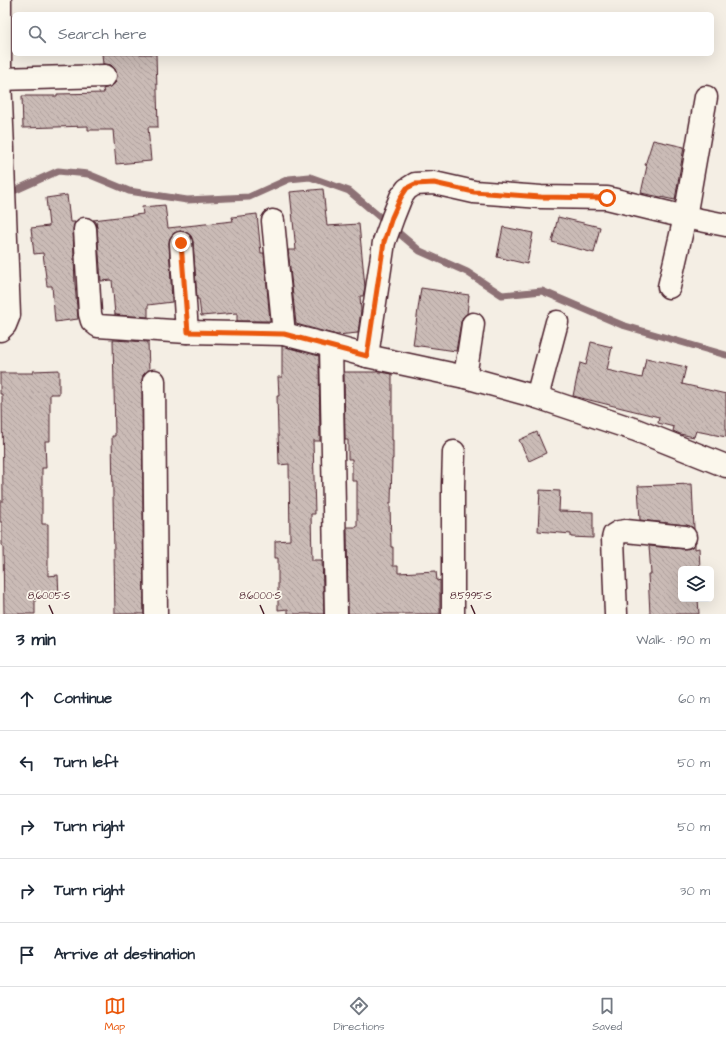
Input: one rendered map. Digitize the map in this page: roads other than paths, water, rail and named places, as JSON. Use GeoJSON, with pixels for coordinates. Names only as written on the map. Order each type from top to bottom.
{"type":"FeatureCollection","features":[{"type":"Feature","properties":{"kind":"street"},"geometry":{"type":"LineString","coordinates":[[0,0],[0,80],[3,149],[2,168],[9,315],[5,325],[0,330]]}},
{"type":"Feature","properties":{"kind":"street"},"geometry":{"type":"LineString","coordinates":[[0,80],[105,76]]}},
{"type":"Feature","properties":{"kind":"street"},"geometry":{"type":"LineString","coordinates":[[669,287],[685,217],[706,97]]}},
{"type":"Feature","properties":{"kind":"street"},"geometry":{"type":"LineString","coordinates":[[367,356],[384,242],[392,217],[401,197],[407,188],[415,184],[434,183],[474,192],[541,197],[607,198],[685,217],[726,225]]}},
{"type":"Feature","properties":{"kind":"street"},"geometry":{"type":"LineString","coordinates":[[273,221],[284,334]]}},
{"type":"Feature","properties":{"kind":"street"},"geometry":{"type":"LineString","coordinates":[[85,229],[90,314],[92,321],[98,326],[188,332],[284,334],[367,356],[464,377],[537,397],[636,430],[726,466]]}},
{"type":"Feature","properties":{"kind":"street"},"geometry":{"type":"LineString","coordinates":[[181,243],[188,332]]}},
{"type":"Feature","properties":{"kind":"street"},"geometry":{"type":"LineString","coordinates":[[537,397],[557,322]]}},
{"type":"Feature","properties":{"kind":"street"},"geometry":{"type":"LineString","coordinates":[[464,377],[473,324]]}},
{"type":"Feature","properties":{"kind":"street"},"geometry":{"type":"LineString","coordinates":[[331,346],[336,614]]}},
{"type":"Feature","properties":{"kind":"street"},"geometry":{"type":"LineString","coordinates":[[154,381],[156,614]]}},
{"type":"Feature","properties":{"kind":"street"},"geometry":{"type":"LineString","coordinates":[[453,614],[454,452]]}},
{"type":"Feature","properties":{"kind":"street"},"geometry":{"type":"LineString","coordinates":[[616,614],[614,535],[626,531],[685,537]]}},
{"type":"Feature","properties":{"kind":"waterway"},"geometry":{"type":"LineString","coordinates":[[7,194],[58,171],[88,174],[129,191],[187,200],[249,197],[289,179],[310,177],[349,191],[420,251],[467,272],[502,295],[542,291],[622,325],[726,355]]}}]}
